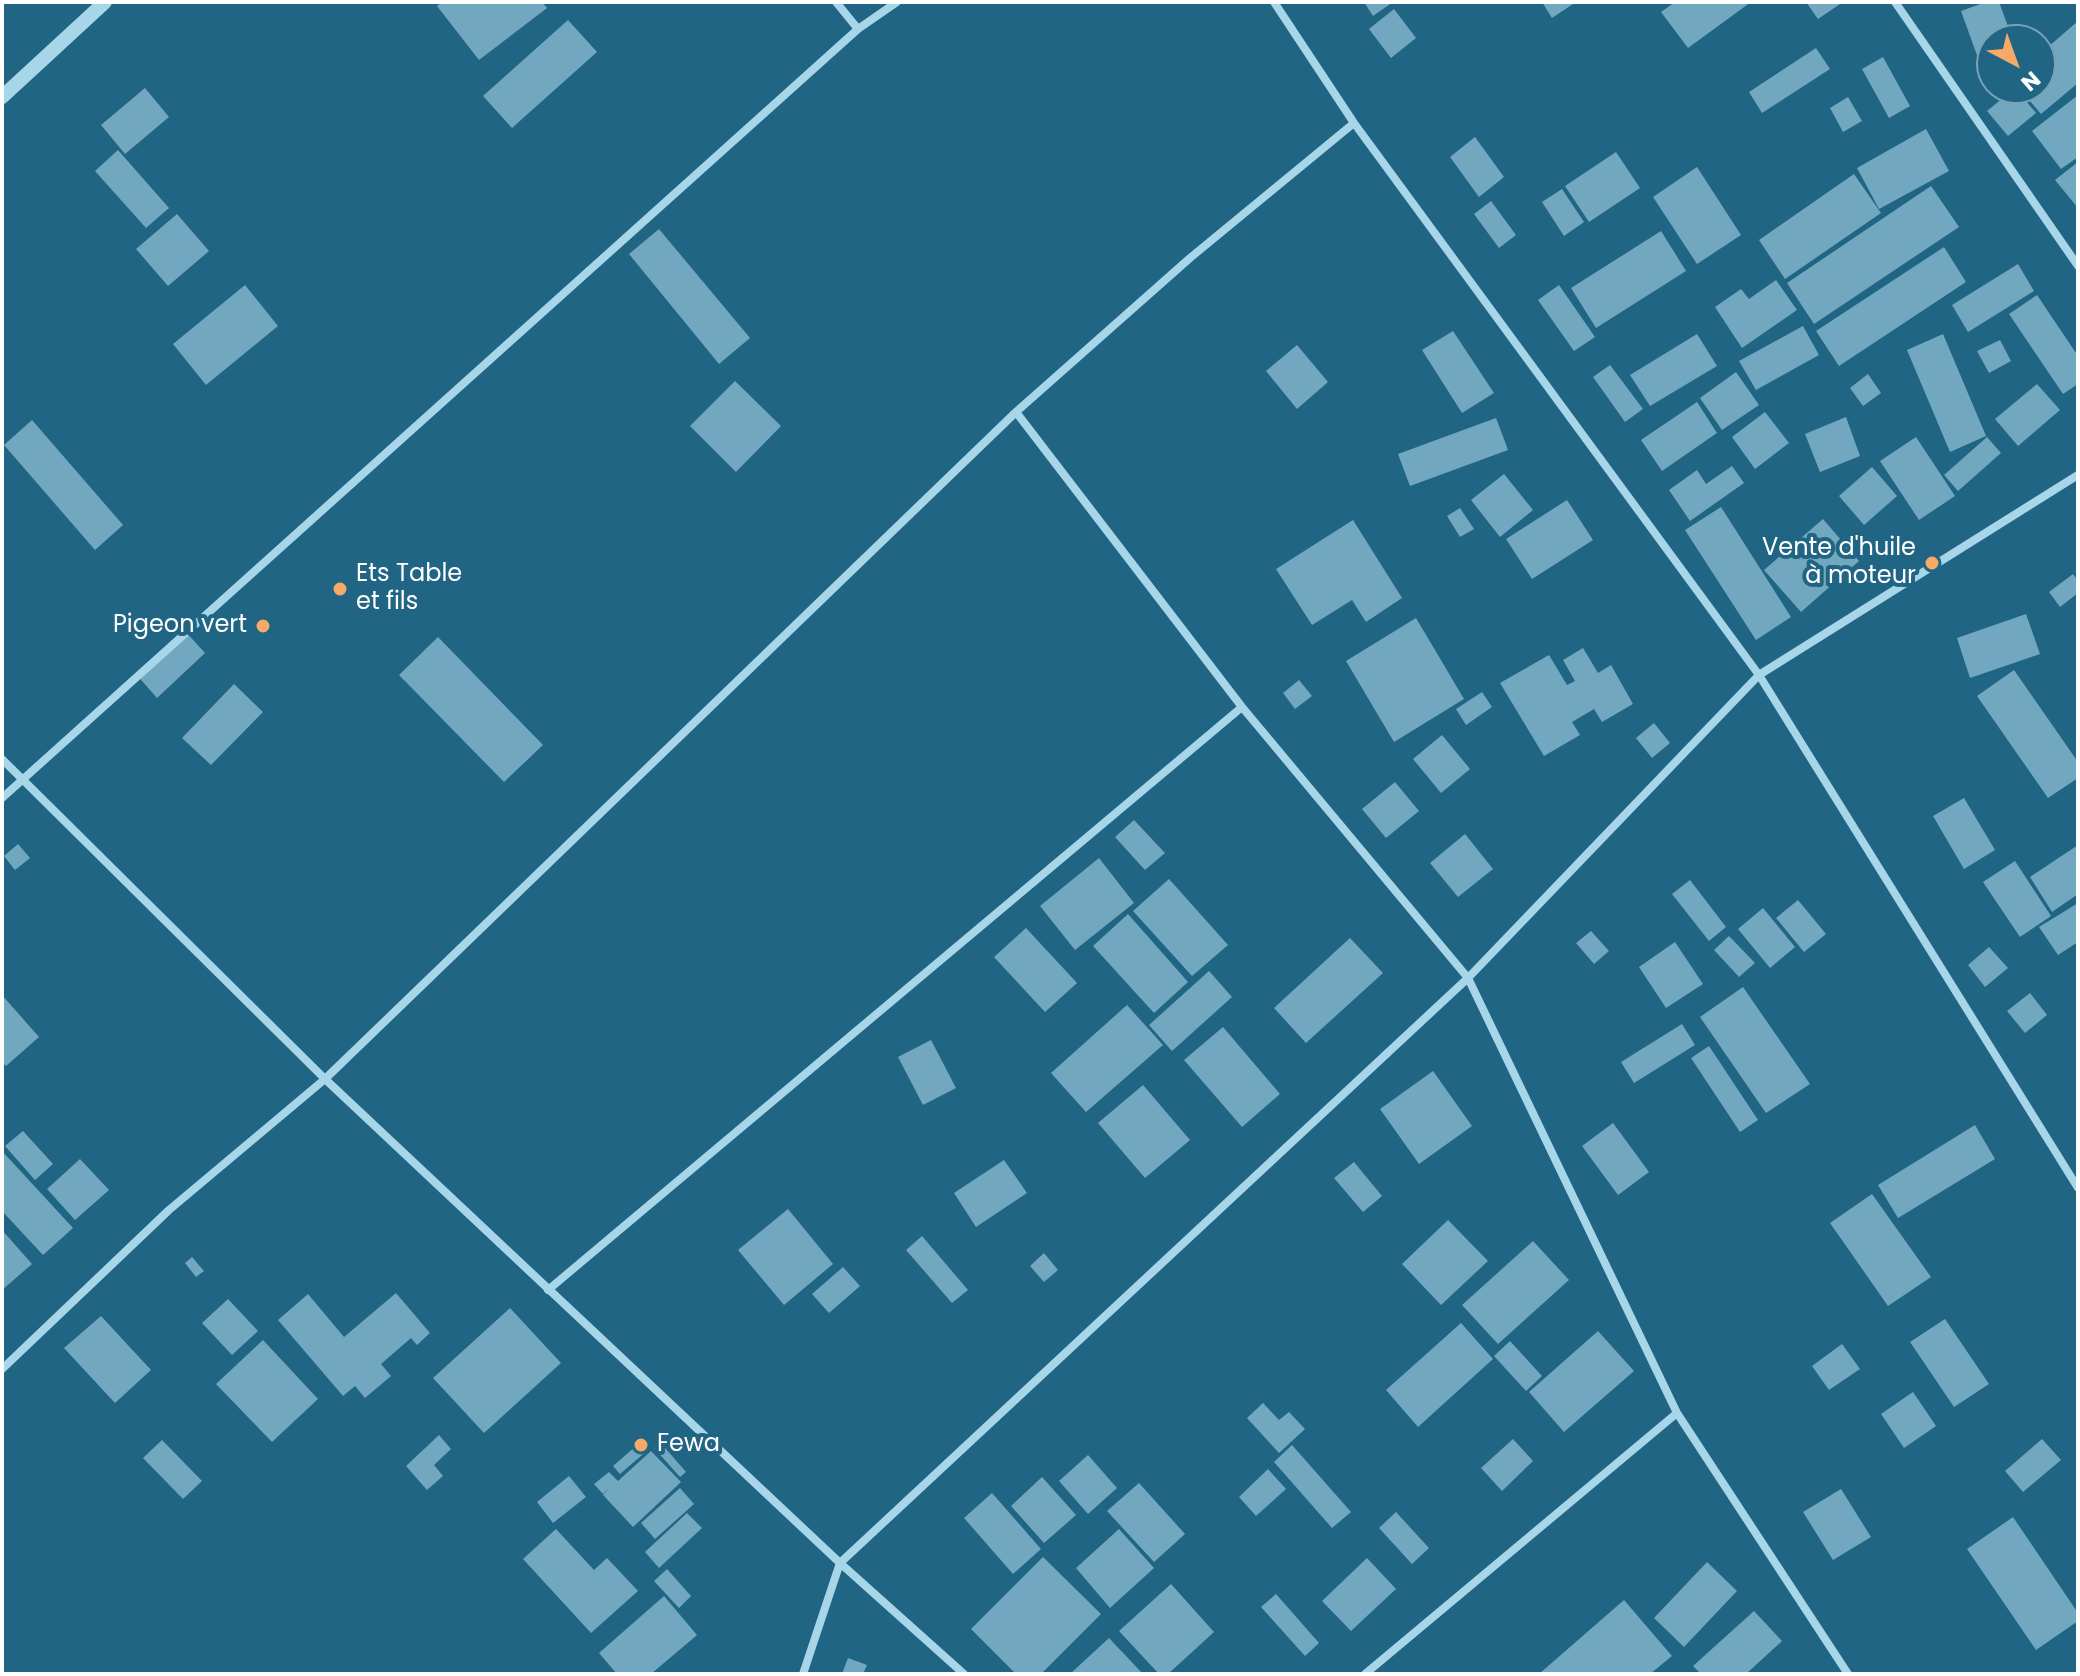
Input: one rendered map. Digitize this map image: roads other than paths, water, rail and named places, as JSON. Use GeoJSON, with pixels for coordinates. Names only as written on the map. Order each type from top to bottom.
{"type":"FeatureCollection","features":[{"type":"Feature","properties":{"kind":"street"},"geometry":{"type":"LineString","coordinates":[[2,97],[105,2]]}},
{"type":"Feature","properties":{"kind":"street"},"geometry":{"type":"LineString","coordinates":[[836,2],[858,29]]}},
{"type":"Feature","properties":{"kind":"street"},"geometry":{"type":"LineString","coordinates":[[2,798],[858,29],[897,2]]}},
{"type":"Feature","properties":{"kind":"street"},"geometry":{"type":"LineString","coordinates":[[1274,2],[1354,123],[1759,675],[2078,1188]]}},
{"type":"Feature","properties":{"kind":"street"},"geometry":{"type":"LineString","coordinates":[[1895,2],[2078,266]]}},
{"type":"Feature","properties":{"kind":"street"},"geometry":{"type":"LineString","coordinates":[[2,1369],[169,1210],[325,1079],[1016,412],[1190,258],[1354,123]]}},
{"type":"Feature","properties":{"kind":"street"},"geometry":{"type":"LineString","coordinates":[[1016,412],[1242,707],[1468,978],[1677,1413],[1848,1674]]}},
{"type":"Feature","properties":{"kind":"street"},"geometry":{"type":"LineString","coordinates":[[803,1674],[840,1563],[1468,978],[1759,675],[2078,475]]}},
{"type":"Feature","properties":{"kind":"street"},"geometry":{"type":"LineString","coordinates":[[548,1290],[1242,707]]}},
{"type":"Feature","properties":{"kind":"street"},"geometry":{"type":"LineString","coordinates":[[2,759],[325,1079],[840,1563],[964,1674]]}},
{"type":"Feature","properties":{"kind":"street"},"geometry":{"type":"LineString","coordinates":[[1365,1674],[1677,1413]]}},
{"type":"Feature","properties":{"kind":"place","name":"Vente d'huile à moteur"},"geometry":{"type":"Point","coordinates":[1932,563]}},
{"type":"Feature","properties":{"kind":"place","name":"Ets Table et fils"},"geometry":{"type":"Point","coordinates":[340,589]}},
{"type":"Feature","properties":{"kind":"place","name":"Pigeon vert"},"geometry":{"type":"Point","coordinates":[263,626]}},
{"type":"Feature","properties":{"kind":"place","name":"Fewa"},"geometry":{"type":"Point","coordinates":[641,1445]}}]}
